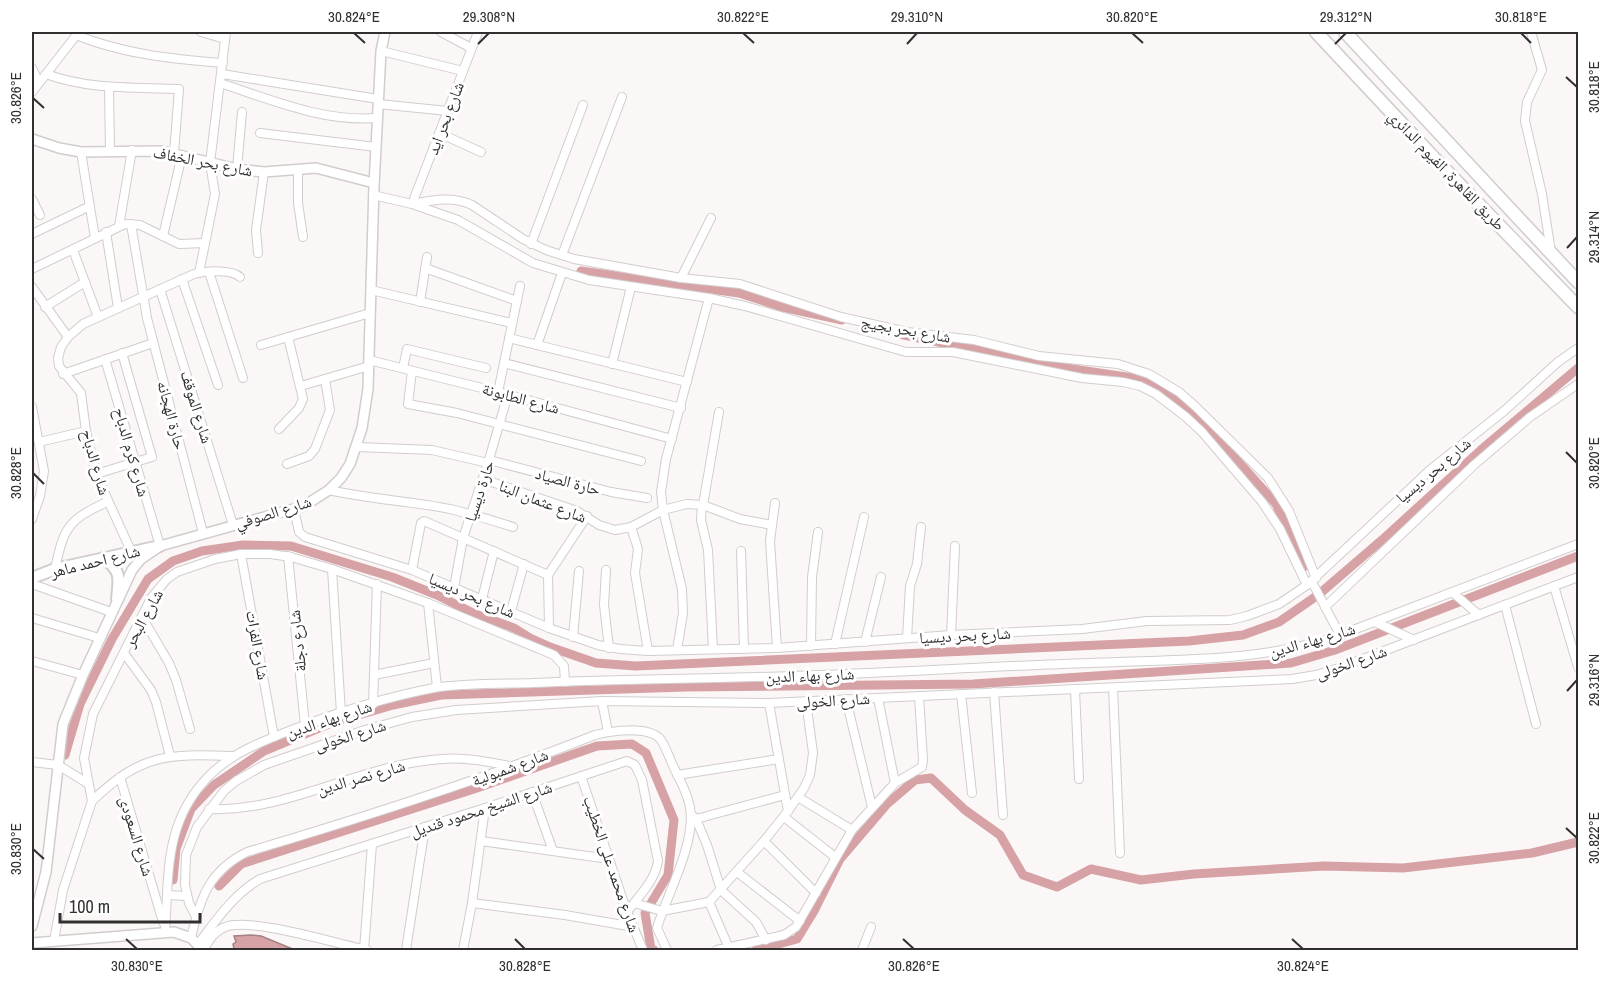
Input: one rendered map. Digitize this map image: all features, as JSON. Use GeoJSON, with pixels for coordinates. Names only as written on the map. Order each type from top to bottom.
{"type":"FeatureCollection","features":[{"type":"Feature","properties":{"kind":"highway","name":"طريق القاهرة, الفيوم الدائري"},"geometry":{"type":"LineString","coordinates":[[1316,32],[1578,307]]}},
{"type":"Feature","properties":{"kind":"highway","name":"طريق القاهرة, الفيوم الدائري"},"geometry":{"type":"LineString","coordinates":[[1346,32],[1578,282]]}},
{"type":"Feature","properties":{"kind":"main road","name":"شارع احمد ماهر"},"geometry":{"type":"LineString","coordinates":[[32,578],[55,569],[160,546]]}},
{"type":"Feature","properties":{"kind":"main road"},"geometry":{"type":"LineString","coordinates":[[104,558],[116,568],[118,573],[117,599]]}},
{"type":"Feature","properties":{"kind":"street"},"geometry":{"type":"LineString","coordinates":[[199,273],[215,194],[210,163],[226,35],[201,32]]}},
{"type":"Feature","properties":{"kind":"street","name":"شارع الصوفي"},"geometry":{"type":"LineString","coordinates":[[32,926],[46,872],[63,723],[82,675],[136,564],[160,546],[294,509],[316,499],[341,478],[357,447],[366,409],[373,195],[381,51],[385,32]]}},
{"type":"Feature","properties":{"kind":"street"},"geometry":{"type":"LineString","coordinates":[[441,32],[471,48]]}},
{"type":"Feature","properties":{"kind":"street","name":"شارع بحر ايد"},"geometry":{"type":"LineString","coordinates":[[412,204],[478,32]]}},
{"type":"Feature","properties":{"kind":"street"},"geometry":{"type":"LineString","coordinates":[[1531,32],[1542,70],[1527,102],[1524,121],[1542,194],[1552,253]]}},
{"type":"Feature","properties":{"kind":"street"},"geometry":{"type":"LineString","coordinates":[[32,92],[78,34],[100,45],[162,58],[223,63]]}},
{"type":"Feature","properties":{"kind":"street"},"geometry":{"type":"LineString","coordinates":[[381,51],[463,71]]}},
{"type":"Feature","properties":{"kind":"street"},"geometry":{"type":"LineString","coordinates":[[32,68],[39,83]]}},
{"type":"Feature","properties":{"kind":"street"},"geometry":{"type":"LineString","coordinates":[[46,74],[67,82],[92,86],[179,89],[178,154],[163,236]]}},
{"type":"Feature","properties":{"kind":"street"},"geometry":{"type":"LineString","coordinates":[[222,74],[378,102],[448,111]]}},
{"type":"Feature","properties":{"kind":"street"},"geometry":{"type":"LineString","coordinates":[[220,83],[319,115],[345,119],[377,118]]}},
{"type":"Feature","properties":{"kind":"street"},"geometry":{"type":"LineString","coordinates":[[109,87],[110,151]]}},
{"type":"Feature","properties":{"kind":"street"},"geometry":{"type":"LineString","coordinates":[[562,255],[622,97]]}},
{"type":"Feature","properties":{"kind":"street"},"geometry":{"type":"LineString","coordinates":[[531,244],[583,105]]}},
{"type":"Feature","properties":{"kind":"street"},"geometry":{"type":"LineString","coordinates":[[237,169],[242,112]]}},
{"type":"Feature","properties":{"kind":"street"},"geometry":{"type":"LineString","coordinates":[[260,133],[376,147]]}},
{"type":"Feature","properties":{"kind":"street"},"geometry":{"type":"LineString","coordinates":[[439,133],[480,152]]}},
{"type":"Feature","properties":{"kind":"street","name":"شارع بحر الخفاف"},"geometry":{"type":"LineString","coordinates":[[32,139],[81,152],[132,150],[178,154],[237,169],[264,172],[310,167],[374,183]]}},
{"type":"Feature","properties":{"kind":"street"},"geometry":{"type":"LineString","coordinates":[[119,226],[132,150]]}},
{"type":"Feature","properties":{"kind":"street"},"geometry":{"type":"LineString","coordinates":[[81,152],[95,238]]}},
{"type":"Feature","properties":{"kind":"street"},"geometry":{"type":"LineString","coordinates":[[298,169],[298,203],[303,237]]}},
{"type":"Feature","properties":{"kind":"street"},"geometry":{"type":"LineString","coordinates":[[258,253],[256,230],[264,172]]}},
{"type":"Feature","properties":{"kind":"street","name":"شارع بحر بجيج"},"geometry":{"type":"LineString","coordinates":[[373,195],[412,204],[466,224],[533,263],[565,274],[631,287],[709,298],[784,316],[898,351],[953,352],[1082,378],[1140,386],[1167,402],[1202,432],[1263,502],[1312,582]]}},
{"type":"Feature","properties":{"kind":"street"},"geometry":{"type":"LineString","coordinates":[[32,199],[40,214]]}},
{"type":"Feature","properties":{"kind":"street","name":"شارع بحر بجيج"},"geometry":{"type":"LineString","coordinates":[[412,204],[446,199],[464,201],[531,244],[574,259],[681,278],[740,284],[842,318],[907,332],[974,340],[1039,356],[1118,364],[1149,374],[1179,392],[1268,478],[1289,511],[1312,582]]}},
{"type":"Feature","properties":{"kind":"street"},"geometry":{"type":"LineString","coordinates":[[32,234],[90,206]]}},
{"type":"Feature","properties":{"kind":"street"},"geometry":{"type":"LineString","coordinates":[[681,278],[711,218]]}},
{"type":"Feature","properties":{"kind":"street"},"geometry":{"type":"LineString","coordinates":[[32,269],[119,226],[131,224],[140,225],[183,244],[205,243]]}},
{"type":"Feature","properties":{"kind":"street","name":"حارة الهجانه"},"geometry":{"type":"LineString","coordinates":[[131,224],[142,297],[203,533]]}},
{"type":"Feature","properties":{"kind":"street"},"geometry":{"type":"LineString","coordinates":[[500,244],[507,229]]}},
{"type":"Feature","properties":{"kind":"street"},"geometry":{"type":"LineString","coordinates":[[106,232],[118,308]]}},
{"type":"Feature","properties":{"kind":"street"},"geometry":{"type":"LineString","coordinates":[[73,250],[98,317]]}},
{"type":"Feature","properties":{"kind":"street"},"geometry":{"type":"LineString","coordinates":[[420,302],[427,257]]}},
{"type":"Feature","properties":{"kind":"street"},"geometry":{"type":"LineString","coordinates":[[537,345],[565,274],[574,259]]}},
{"type":"Feature","properties":{"kind":"street"},"geometry":{"type":"LineString","coordinates":[[425,268],[517,301]]}},
{"type":"Feature","properties":{"kind":"street"},"geometry":{"type":"LineString","coordinates":[[209,272],[243,378]]}},
{"type":"Feature","properties":{"kind":"street"},"geometry":{"type":"LineString","coordinates":[[153,343],[63,374],[59,366],[58,358],[61,347],[68,337],[83,324],[199,273],[235,273],[240,277]]}},
{"type":"Feature","properties":{"kind":"street"},"geometry":{"type":"LineString","coordinates":[[182,279],[218,385]]}},
{"type":"Feature","properties":{"kind":"street"},"geometry":{"type":"LineString","coordinates":[[45,307],[85,282]]}},
{"type":"Feature","properties":{"kind":"street"},"geometry":{"type":"LineString","coordinates":[[498,392],[520,286]]}},
{"type":"Feature","properties":{"kind":"street"},"geometry":{"type":"LineString","coordinates":[[32,287],[68,337]]}},
{"type":"Feature","properties":{"kind":"street"},"geometry":{"type":"LineString","coordinates":[[612,364],[631,287]]}},
{"type":"Feature","properties":{"kind":"street","name":"شارع الموقف"},"geometry":{"type":"LineString","coordinates":[[160,289],[233,525]]}},
{"type":"Feature","properties":{"kind":"street"},"geometry":{"type":"LineString","coordinates":[[371,290],[512,323]]}},
{"type":"Feature","properties":{"kind":"street"},"geometry":{"type":"LineString","coordinates":[[677,650],[683,613],[682,589],[663,510],[661,492],[672,439],[709,298]]}},
{"type":"Feature","properties":{"kind":"street"},"geometry":{"type":"LineString","coordinates":[[261,345],[370,312]]}},
{"type":"Feature","properties":{"kind":"street"},"geometry":{"type":"LineString","coordinates":[[279,429],[302,404],[303,399],[288,337]]}},
{"type":"Feature","properties":{"kind":"street"},"geometry":{"type":"LineString","coordinates":[[509,338],[687,382]]}},
{"type":"Feature","properties":{"kind":"street","name":"شارع بحر ديسيا"},"geometry":{"type":"LineString","coordinates":[[294,509],[299,532],[304,537],[412,570],[549,628],[609,648],[648,651],[777,648],[951,635],[1082,629],[1147,621],[1230,620],[1279,604],[1312,582],[1430,470],[1504,411],[1558,362],[1578,348]]}},
{"type":"Feature","properties":{"kind":"street"},"geometry":{"type":"LineString","coordinates":[[403,368],[407,350],[486,368]]}},
{"type":"Feature","properties":{"kind":"street"},"geometry":{"type":"LineString","coordinates":[[96,474],[151,458],[122,353]]}},
{"type":"Feature","properties":{"kind":"street","name":"شارع كرم الدباح"},"geometry":{"type":"LineString","coordinates":[[105,359],[160,546]]}},
{"type":"Feature","properties":{"kind":"street"},"geometry":{"type":"LineString","coordinates":[[301,386],[369,363]]}},
{"type":"Feature","properties":{"kind":"street","name":"شارع الطابونة"},"geometry":{"type":"LineString","coordinates":[[369,363],[412,370],[508,394],[672,439]]}},
{"type":"Feature","properties":{"kind":"street"},"geometry":{"type":"LineString","coordinates":[[504,363],[681,408]]}},
{"type":"Feature","properties":{"kind":"street"},"geometry":{"type":"LineString","coordinates":[[412,370],[408,404],[435,408],[641,461]]}},
{"type":"Feature","properties":{"kind":"street","name":"شارع الدباح"},"geometry":{"type":"LineString","coordinates":[[63,374],[81,393],[86,431],[96,474],[131,551]]}},
{"type":"Feature","properties":{"kind":"street"},"geometry":{"type":"LineString","coordinates":[[287,464],[309,456],[315,449],[330,410],[325,379]]}},
{"type":"Feature","properties":{"kind":"street"},"geometry":{"type":"LineString","coordinates":[[1325,607],[1474,465],[1530,417],[1578,384]]}},
{"type":"Feature","properties":{"kind":"street"},"geometry":{"type":"LineString","coordinates":[[1167,402],[1179,392]]}},
{"type":"Feature","properties":{"kind":"street","name":"حارة ديسيا"},"geometry":{"type":"LineString","coordinates":[[454,588],[463,538],[489,461],[508,394]]}},
{"type":"Feature","properties":{"kind":"street"},"geometry":{"type":"LineString","coordinates":[[32,407],[33,424],[43,458],[43,484],[32,519]]}},
{"type":"Feature","properties":{"kind":"street"},"geometry":{"type":"LineString","coordinates":[[713,649],[708,550],[702,528],[703,505],[719,412]]}},
{"type":"Feature","properties":{"kind":"street"},"geometry":{"type":"LineString","coordinates":[[39,442],[86,431]]}},
{"type":"Feature","properties":{"kind":"street","name":"حارة الصياد"},"geometry":{"type":"LineString","coordinates":[[357,447],[432,450],[489,461],[611,492],[647,498]]}},
{"type":"Feature","properties":{"kind":"street","name":"شارع عثمان البنا"},"geometry":{"type":"LineString","coordinates":[[483,479],[543,498],[587,516],[607,528],[615,530],[631,527]]}},
{"type":"Feature","properties":{"kind":"street"},"geometry":{"type":"LineString","coordinates":[[329,490],[449,509],[513,527]]}},
{"type":"Feature","properties":{"kind":"street"},"geometry":{"type":"LineString","coordinates":[[55,569],[60,545],[69,526],[80,515],[107,502]]}},
{"type":"Feature","properties":{"kind":"street"},"geometry":{"type":"LineString","coordinates":[[775,503],[770,541],[777,648]]}},
{"type":"Feature","properties":{"kind":"street"},"geometry":{"type":"LineString","coordinates":[[648,651],[635,573],[638,549],[631,527],[663,510],[679,505],[703,505],[740,519],[772,525]]}},
{"type":"Feature","properties":{"kind":"street"},"geometry":{"type":"LineString","coordinates":[[549,628],[548,575],[587,516]]}},
{"type":"Feature","properties":{"kind":"street"},"geometry":{"type":"LineString","coordinates":[[835,644],[864,517]]}},
{"type":"Feature","properties":{"kind":"street"},"geometry":{"type":"LineString","coordinates":[[412,570],[422,522],[548,575]]}},
{"type":"Feature","properties":{"kind":"street"},"geometry":{"type":"LineString","coordinates":[[907,638],[910,586],[917,564],[921,526]]}},
{"type":"Feature","properties":{"kind":"street"},"geometry":{"type":"LineString","coordinates":[[811,646],[812,577],[818,532]]}},
{"type":"Feature","properties":{"kind":"street","name":"شارع بهاء الدين"},"geometry":{"type":"LineString","coordinates":[[165,931],[171,843],[182,814],[203,782],[233,756],[274,737],[340,713],[437,687],[795,676],[1195,659],[1277,652],[1340,635],[1578,544]]}},
{"type":"Feature","properties":{"kind":"street"},"geometry":{"type":"LineString","coordinates":[[951,635],[955,546]]}},
{"type":"Feature","properties":{"kind":"street"},"geometry":{"type":"LineString","coordinates":[[482,599],[494,551]]}},
{"type":"Feature","properties":{"kind":"street"},"geometry":{"type":"LineString","coordinates":[[741,551],[744,649]]}},
{"type":"Feature","properties":{"kind":"street","name":"شارع البحر"},"geometry":{"type":"LineString","coordinates":[[54,941],[63,890],[92,801],[84,767],[88,731],[100,698],[142,616],[159,588],[177,572],[215,559],[241,554],[288,556],[377,584],[554,655],[564,666],[565,682]]}},
{"type":"Feature","properties":{"kind":"street","name":"شارع الفرات"},"geometry":{"type":"LineString","coordinates":[[241,554],[274,737]]}},
{"type":"Feature","properties":{"kind":"street","name":"شارع دجلة"},"geometry":{"type":"LineString","coordinates":[[288,556],[305,725]]}},
{"type":"Feature","properties":{"kind":"street"},"geometry":{"type":"LineString","coordinates":[[511,611],[524,564]]}},
{"type":"Feature","properties":{"kind":"street"},"geometry":{"type":"LineString","coordinates":[[332,569],[340,713]]}},
{"type":"Feature","properties":{"kind":"street"},"geometry":{"type":"LineString","coordinates":[[606,570],[604,605],[609,648]]}},
{"type":"Feature","properties":{"kind":"street"},"geometry":{"type":"LineString","coordinates":[[573,637],[579,571]]}},
{"type":"Feature","properties":{"kind":"street"},"geometry":{"type":"LineString","coordinates":[[865,642],[881,577]]}},
{"type":"Feature","properties":{"kind":"street","name":"شارع الخولى"},"geometry":{"type":"LineString","coordinates":[[196,917],[186,896],[184,871],[186,855],[196,827],[209,809],[236,781],[264,765],[307,748],[391,722],[456,710],[602,701],[769,703],[1304,678],[1334,670],[1410,638],[1578,577]]}},
{"type":"Feature","properties":{"kind":"street"},"geometry":{"type":"LineString","coordinates":[[1312,582],[1340,635]]}},
{"type":"Feature","properties":{"kind":"street"},"geometry":{"type":"LineString","coordinates":[[32,584],[111,612]]}},
{"type":"Feature","properties":{"kind":"street"},"geometry":{"type":"LineString","coordinates":[[373,704],[377,584]]}},
{"type":"Feature","properties":{"kind":"street"},"geometry":{"type":"LineString","coordinates":[[1554,586],[1578,667]]}},
{"type":"Feature","properties":{"kind":"street"},"geometry":{"type":"LineString","coordinates":[[1452,592],[1477,613]]}},
{"type":"Feature","properties":{"kind":"street"},"geometry":{"type":"LineString","coordinates":[[428,603],[437,687]]}},
{"type":"Feature","properties":{"kind":"street"},"geometry":{"type":"LineString","coordinates":[[1505,605],[1536,724]]}},
{"type":"Feature","properties":{"kind":"street"},"geometry":{"type":"LineString","coordinates":[[142,616],[169,663],[190,729]]}},
{"type":"Feature","properties":{"kind":"street"},"geometry":{"type":"LineString","coordinates":[[32,618],[99,638]]}},
{"type":"Feature","properties":{"kind":"street"},"geometry":{"type":"LineString","coordinates":[[1375,621],[1410,638]]}},
{"type":"Feature","properties":{"kind":"street"},"geometry":{"type":"LineString","coordinates":[[124,653],[151,690],[170,756]]}},
{"type":"Feature","properties":{"kind":"street"},"geometry":{"type":"LineString","coordinates":[[32,661],[82,675]]}},
{"type":"Feature","properties":{"kind":"street"},"geometry":{"type":"LineString","coordinates":[[374,675],[434,663]]}},
{"type":"Feature","properties":{"kind":"street"},"geometry":{"type":"LineString","coordinates":[[1113,688],[1120,853]]}},
{"type":"Feature","properties":{"kind":"street"},"geometry":{"type":"LineString","coordinates":[[1075,689],[1080,779]]}},
{"type":"Feature","properties":{"kind":"street"},"geometry":{"type":"LineString","coordinates":[[994,693],[1003,815]]}},
{"type":"Feature","properties":{"kind":"street"},"geometry":{"type":"LineString","coordinates":[[961,694],[972,793]]}},
{"type":"Feature","properties":{"kind":"street"},"geometry":{"type":"LineString","coordinates":[[717,951],[791,932],[800,921],[852,830],[895,783],[922,767],[919,696]]}},
{"type":"Feature","properties":{"kind":"street"},"geometry":{"type":"LineString","coordinates":[[878,698],[895,783]]}},
{"type":"Feature","properties":{"kind":"street"},"geometry":{"type":"LineString","coordinates":[[846,699],[872,807]]}},
{"type":"Feature","properties":{"kind":"street"},"geometry":{"type":"LineString","coordinates":[[602,701],[608,732]]}},
{"type":"Feature","properties":{"kind":"street"},"geometry":{"type":"LineString","coordinates":[[634,903],[662,911],[709,902],[764,842],[804,788],[813,762],[806,701]]}},
{"type":"Feature","properties":{"kind":"street"},"geometry":{"type":"LineString","coordinates":[[769,703],[785,795],[786,814],[835,857]]}},
{"type":"Feature","properties":{"kind":"street","name":"شارع شمبولية"},"geometry":{"type":"LineString","coordinates":[[199,946],[196,917],[204,894],[217,873],[236,857],[515,767],[595,735],[608,732],[644,731],[656,736],[665,747],[693,817],[682,864],[657,928],[667,951]]}},
{"type":"Feature","properties":{"kind":"street"},"geometry":{"type":"LineString","coordinates":[[92,801],[120,777],[144,764],[170,756],[233,756]]}},
{"type":"Feature","properties":{"kind":"street","name":"شارع نصر الدين"},"geometry":{"type":"LineString","coordinates":[[209,809],[237,809],[264,805],[360,775],[426,760],[469,759],[515,767]]}},
{"type":"Feature","properties":{"kind":"street"},"geometry":{"type":"LineString","coordinates":[[677,775],[779,759]]}},
{"type":"Feature","properties":{"kind":"street","name":"شارع الشيخ محمود قنديل"},"geometry":{"type":"LineString","coordinates":[[199,946],[231,900],[244,888],[260,879],[485,808],[627,760],[635,765],[642,780],[658,861],[656,871],[627,912]]}},
{"type":"Feature","properties":{"kind":"street"},"geometry":{"type":"LineString","coordinates":[[32,762],[58,765],[89,785]]}},
{"type":"Feature","properties":{"kind":"street","name":"شارع محمد على الخطيب"},"geometry":{"type":"LineString","coordinates":[[581,776],[627,912],[643,951]]}},
{"type":"Feature","properties":{"kind":"street","name":"شارع السعودى"},"geometry":{"type":"LineString","coordinates":[[120,777],[165,931]]}},
{"type":"Feature","properties":{"kind":"street"},"geometry":{"type":"LineString","coordinates":[[532,792],[554,851]]}},
{"type":"Feature","properties":{"kind":"street"},"geometry":{"type":"LineString","coordinates":[[766,940],[756,922],[721,890],[707,845],[693,817],[785,795]]}},
{"type":"Feature","properties":{"kind":"street"},"geometry":{"type":"LineString","coordinates":[[798,797],[852,830]]}},
{"type":"Feature","properties":{"kind":"street"},"geometry":{"type":"LineString","coordinates":[[463,951],[485,808]]}},
{"type":"Feature","properties":{"kind":"street"},"geometry":{"type":"LineString","coordinates":[[406,951],[425,827]]}},
{"type":"Feature","properties":{"kind":"street"},"geometry":{"type":"LineString","coordinates":[[481,841],[609,859]]}},
{"type":"Feature","properties":{"kind":"street"},"geometry":{"type":"LineString","coordinates":[[764,842],[816,893]]}},
{"type":"Feature","properties":{"kind":"street"},"geometry":{"type":"LineString","coordinates":[[32,943],[165,931],[183,934],[199,946],[223,927],[238,925],[284,930],[365,950],[372,844]]}},
{"type":"Feature","properties":{"kind":"street"},"geometry":{"type":"LineString","coordinates":[[737,872],[800,921]]}},
{"type":"Feature","properties":{"kind":"street"},"geometry":{"type":"LineString","coordinates":[[168,895],[186,896]]}},
{"type":"Feature","properties":{"kind":"street"},"geometry":{"type":"LineString","coordinates":[[709,902],[729,948]]}},
{"type":"Feature","properties":{"kind":"street"},"geometry":{"type":"LineString","coordinates":[[472,903],[634,927]]}},
{"type":"Feature","properties":{"kind":"street"},"geometry":{"type":"LineString","coordinates":[[862,951],[871,927]]}},
{"type":"Feature","properties":{"kind":"shaded area"},"geometry":{"type":"Polygon","coordinates":[[[234,936],[261,936],[295,950],[234,949],[233,944],[236,942],[234,936]]]}},
{"type":"Feature","properties":{"kind":"waterway"},"geometry":{"type":"LineString","coordinates":[[581,271],[739,293],[782,307],[842,320]]}},
{"type":"Feature","properties":{"kind":"waterway"},"geometry":{"type":"LineString","coordinates":[[899,334],[1066,368],[1133,378],[1164,390],[1201,420],[1276,504],[1304,567]]}},
{"type":"Feature","properties":{"kind":"waterway"},"geometry":{"type":"LineString","coordinates":[[65,755],[80,704],[112,639],[148,579],[173,561],[202,551],[243,545],[291,546],[392,577],[437,595],[475,614],[514,628],[550,647],[596,663],[636,666],[1189,641],[1243,635],[1279,622],[1318,595],[1482,449],[1578,368]]}},
{"type":"Feature","properties":{"kind":"waterway"},"geometry":{"type":"LineString","coordinates":[[173,880],[176,849],[191,809],[214,785],[264,751],[331,723],[393,705],[441,695],[686,687],[973,684],[1291,663],[1335,650],[1578,556]]}},
{"type":"Feature","properties":{"kind":"waterway"},"geometry":{"type":"LineString","coordinates":[[219,886],[241,864],[474,789],[597,746],[632,744],[646,753],[674,820],[668,875],[645,913],[651,949],[654,950]]}},
{"type":"Feature","properties":{"kind":"waterway"},"geometry":{"type":"LineString","coordinates":[[756,950],[797,939],[840,859],[887,804],[915,780],[931,778],[965,810],[1000,835],[1023,875],[1057,887],[1091,869],[1141,880],[1194,874],[1324,866],[1403,868],[1532,853],[1578,842]]}}]}
